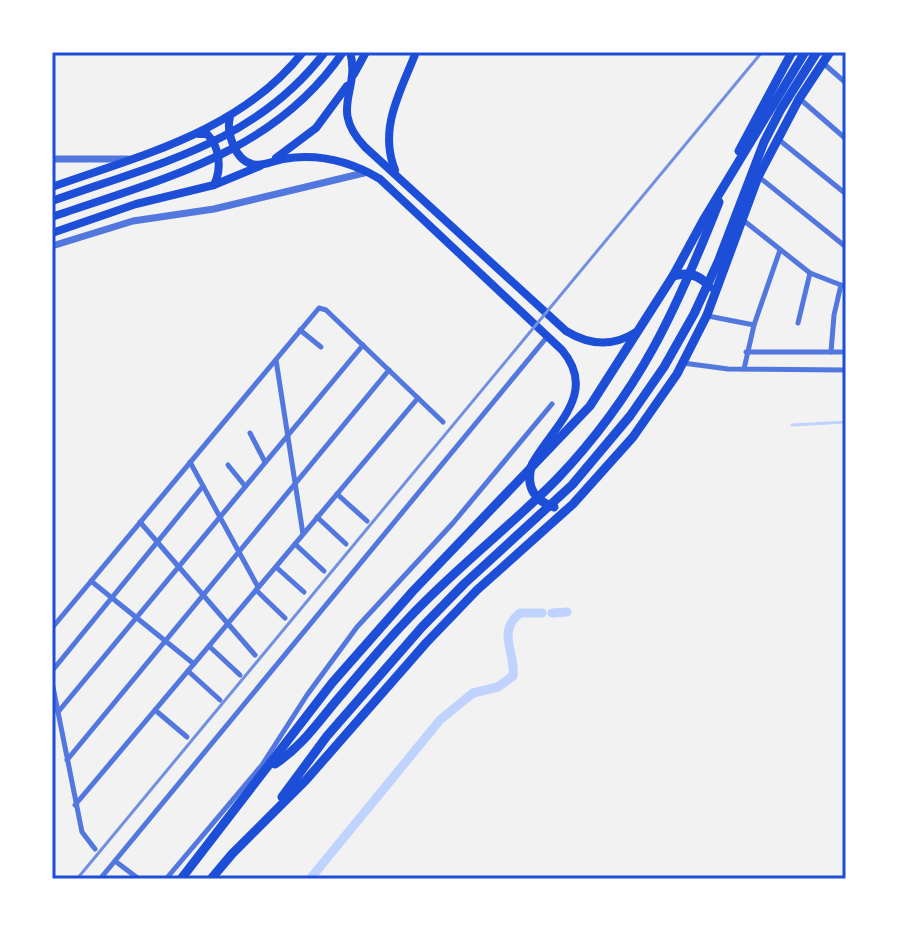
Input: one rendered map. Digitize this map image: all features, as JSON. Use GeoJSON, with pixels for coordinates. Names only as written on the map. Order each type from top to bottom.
{"type":"FeatureCollection","features":[{"type":"Feature","properties":{"kind":"highway"},"geometry":{"type":"LineString","coordinates":[[267,769],[301,744],[410,616],[554,482],[592,440],[642,370],[683,292],[739,149],[792,52]]}},
{"type":"Feature","properties":{"kind":"highway"},"geometry":{"type":"LineString","coordinates":[[181,879],[332,683],[413,591],[590,406],[673,276],[805,52]]}},
{"type":"Feature","properties":{"kind":"highway"},"geometry":{"type":"LineString","coordinates":[[265,820],[327,736],[422,627],[572,485],[611,440],[672,354],[706,289],[764,142],[798,79],[817,52]]}},
{"type":"Feature","properties":{"kind":"highway"},"geometry":{"type":"LineString","coordinates":[[211,879],[306,780],[477,590],[573,504],[633,437],[682,363],[707,315],[758,177],[799,99],[830,52]]}},
{"type":"Feature","properties":{"kind":"highway"},"geometry":{"type":"LineString","coordinates":[[673,276],[698,277],[706,282],[713,298]]}},
{"type":"Feature","properties":{"kind":"highway"},"geometry":{"type":"LineString","coordinates":[[531,465],[529,483],[538,499],[555,507],[573,504]]}},
{"type":"Feature","properties":{"kind":"main road"},"geometry":{"type":"LineString","coordinates":[[52,187],[196,134],[230,117],[265,92],[303,52]]}},
{"type":"Feature","properties":{"kind":"main road"},"geometry":{"type":"LineString","coordinates":[[52,201],[201,148],[238,130],[285,96],[325,52]]}},
{"type":"Feature","properties":{"kind":"main road"},"geometry":{"type":"LineString","coordinates":[[52,217],[193,168],[258,136],[303,100],[343,52]]}},
{"type":"Feature","properties":{"kind":"main road"},"geometry":{"type":"LineString","coordinates":[[350,52],[352,76],[346,102],[350,127],[365,147],[566,331],[599,343],[625,339],[640,330]]}},
{"type":"Feature","properties":{"kind":"main road"},"geometry":{"type":"LineString","coordinates":[[52,233],[136,204],[214,185],[266,163],[316,128],[335,105],[366,52]]}},
{"type":"Feature","properties":{"kind":"main road"},"geometry":{"type":"LineString","coordinates":[[397,175],[390,155],[389,124],[416,52]]}},
{"type":"Feature","properties":{"kind":"main road"},"geometry":{"type":"LineString","coordinates":[[230,117],[228,131],[241,157],[253,164],[301,157],[318,158],[352,165],[391,187],[548,336],[572,363],[577,376],[577,389],[568,412],[531,465]]}},
{"type":"Feature","properties":{"kind":"main road"},"geometry":{"type":"LineString","coordinates":[[196,134],[207,134],[213,141],[220,167],[214,185]]}},
{"type":"Feature","properties":{"kind":"street"},"geometry":{"type":"LineString","coordinates":[[823,62],[846,83]]}},
{"type":"Feature","properties":{"kind":"street"},"geometry":{"type":"LineString","coordinates":[[799,99],[846,139]]}},
{"type":"Feature","properties":{"kind":"street"},"geometry":{"type":"LineString","coordinates":[[777,138],[846,194]]}},
{"type":"Feature","properties":{"kind":"street"},"geometry":{"type":"LineString","coordinates":[[52,159],[130,159]]}},
{"type":"Feature","properties":{"kind":"street"},"geometry":{"type":"LineString","coordinates":[[52,246],[133,221],[214,209],[368,172]]}},
{"type":"Feature","properties":{"kind":"street"},"geometry":{"type":"LineString","coordinates":[[758,177],[846,247]]}},
{"type":"Feature","properties":{"kind":"street"},"geometry":{"type":"LineString","coordinates":[[743,220],[810,273],[844,286],[834,315],[831,352]]}},
{"type":"Feature","properties":{"kind":"street"},"geometry":{"type":"LineString","coordinates":[[744,369],[754,325],[780,250]]}},
{"type":"Feature","properties":{"kind":"street"},"geometry":{"type":"LineString","coordinates":[[798,323],[810,273]]}},
{"type":"Feature","properties":{"kind":"street"},"geometry":{"type":"LineString","coordinates":[[52,628],[317,310],[324,309],[443,422]]}},
{"type":"Feature","properties":{"kind":"street"},"geometry":{"type":"LineString","coordinates":[[707,315],[754,325]]}},
{"type":"Feature","properties":{"kind":"street"},"geometry":{"type":"LineString","coordinates":[[300,330],[321,347]]}},
{"type":"Feature","properties":{"kind":"street"},"geometry":{"type":"LineString","coordinates":[[100,879],[548,336]]}},
{"type":"Feature","properties":{"kind":"street"},"geometry":{"type":"LineString","coordinates":[[58,712],[363,345]]}},
{"type":"Feature","properties":{"kind":"street"},"geometry":{"type":"LineString","coordinates":[[746,352],[846,352]]}},
{"type":"Feature","properties":{"kind":"street"},"geometry":{"type":"LineString","coordinates":[[275,359],[303,534]]}},
{"type":"Feature","properties":{"kind":"street"},"geometry":{"type":"LineString","coordinates":[[682,363],[744,369],[846,370]]}},
{"type":"Feature","properties":{"kind":"street"},"geometry":{"type":"LineString","coordinates":[[67,760],[389,370]]}},
{"type":"Feature","properties":{"kind":"street"},"geometry":{"type":"LineString","coordinates":[[75,805],[418,398]]}},
{"type":"Feature","properties":{"kind":"street"},"geometry":{"type":"LineString","coordinates":[[166,879],[262,765],[307,695],[357,627],[453,523],[552,404]]}},
{"type":"Feature","properties":{"kind":"street"},"geometry":{"type":"LineString","coordinates":[[250,433],[265,462]]}},
{"type":"Feature","properties":{"kind":"street"},"geometry":{"type":"LineString","coordinates":[[190,462],[257,589],[285,618]]}},
{"type":"Feature","properties":{"kind":"street"},"geometry":{"type":"LineString","coordinates":[[228,465],[245,486]]}},
{"type":"Feature","properties":{"kind":"street"},"geometry":{"type":"LineString","coordinates":[[52,671],[203,486]]}},
{"type":"Feature","properties":{"kind":"street"},"geometry":{"type":"LineString","coordinates":[[337,494],[367,521]]}},
{"type":"Feature","properties":{"kind":"street"},"geometry":{"type":"LineString","coordinates":[[317,517],[346,544]]}},
{"type":"Feature","properties":{"kind":"street"},"geometry":{"type":"LineString","coordinates":[[140,522],[255,655]]}},
{"type":"Feature","properties":{"kind":"street"},"geometry":{"type":"LineString","coordinates":[[295,544],[324,571]]}},
{"type":"Feature","properties":{"kind":"street"},"geometry":{"type":"LineString","coordinates":[[276,567],[304,592]]}},
{"type":"Feature","properties":{"kind":"street"},"geometry":{"type":"LineString","coordinates":[[91,581],[194,664]]}},
{"type":"Feature","properties":{"kind":"street"},"geometry":{"type":"LineString","coordinates":[[209,646],[240,675]]}},
{"type":"Feature","properties":{"kind":"street"},"geometry":{"type":"LineString","coordinates":[[188,671],[220,700]]}},
{"type":"Feature","properties":{"kind":"street"},"geometry":{"type":"LineString","coordinates":[[52,682],[75,805],[84,836],[95,849]]}},
{"type":"Feature","properties":{"kind":"street"},"geometry":{"type":"LineString","coordinates":[[155,710],[187,737]]}},
{"type":"Feature","properties":{"kind":"street"},"geometry":{"type":"LineString","coordinates":[[115,861],[139,879]]}},
{"type":"Feature","properties":{"kind":"waterway"},"geometry":{"type":"LineString","coordinates":[[792,425],[846,422]]}},
{"type":"Feature","properties":{"kind":"waterway"},"geometry":{"type":"LineString","coordinates":[[552,613],[567,612]]}},
{"type":"Feature","properties":{"kind":"waterway"},"geometry":{"type":"LineString","coordinates":[[310,879],[440,720],[473,693],[498,687],[513,676],[509,628],[520,613],[542,613]]}},
{"type":"Feature","properties":{"kind":"railway"},"geometry":{"type":"LineString","coordinates":[[77,879],[762,52]]}}]}
